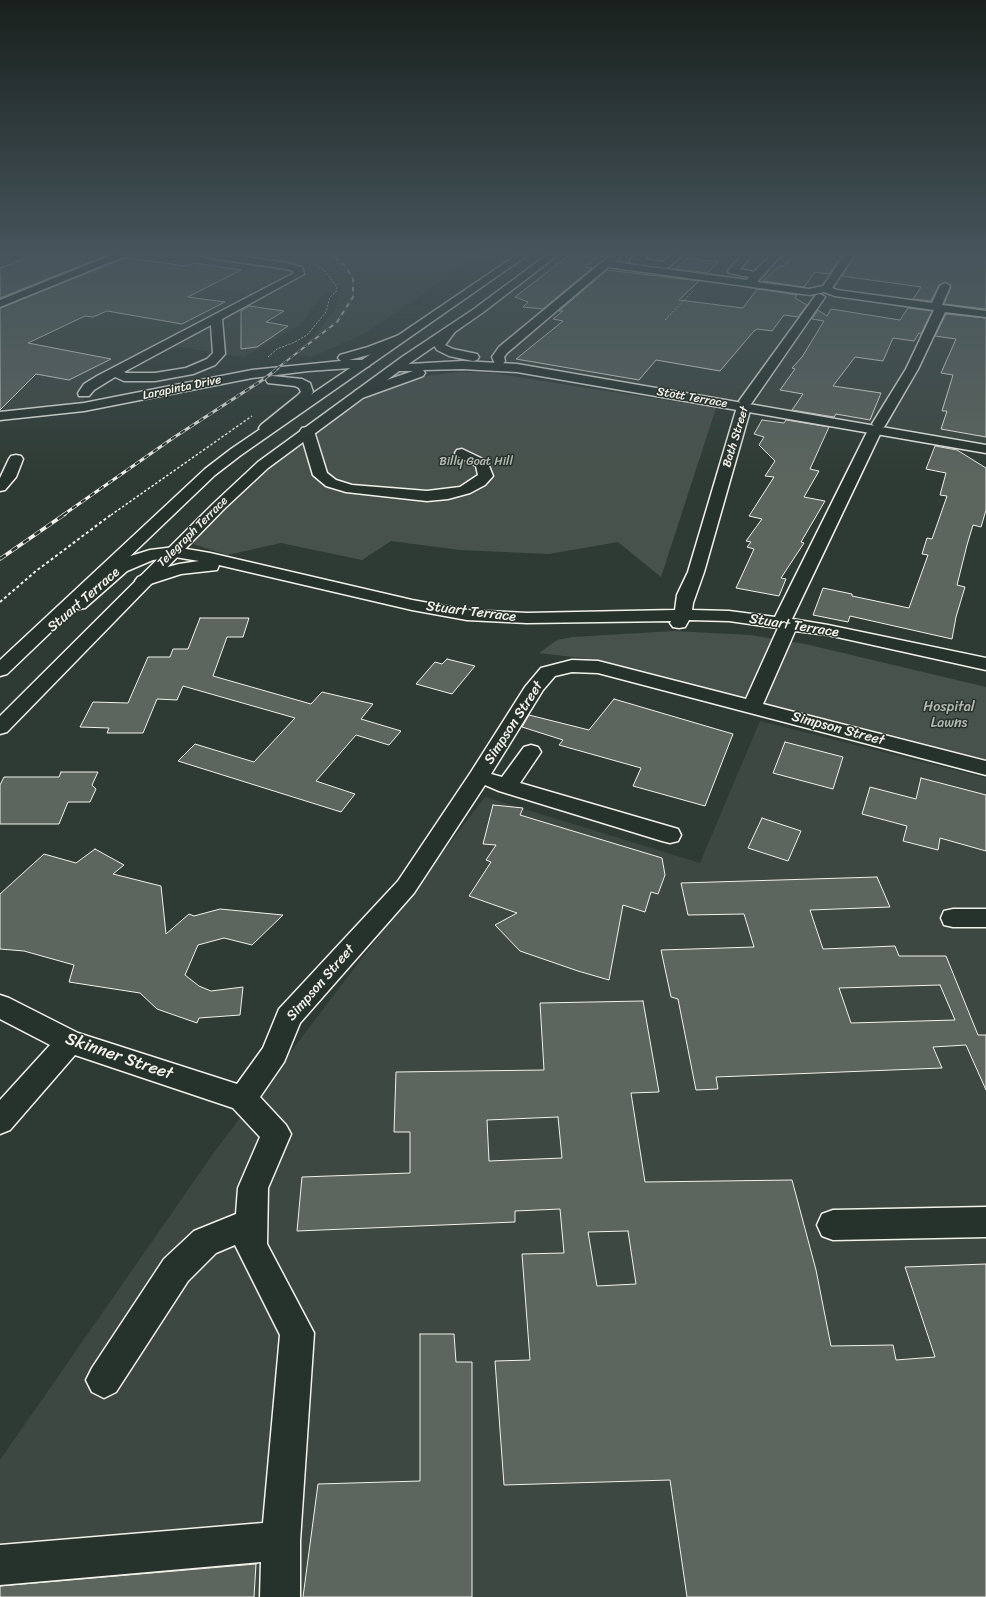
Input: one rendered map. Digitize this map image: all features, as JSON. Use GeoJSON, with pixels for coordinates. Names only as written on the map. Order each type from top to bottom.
{"type":"FeatureCollection","features":[{"type":"Feature","properties":{"kind":"main road"},"geometry":{"type":"LineString","coordinates":[[84,393],[93,384],[196,329]]}},
{"type":"Feature","properties":{"kind":"main road"},"geometry":{"type":"LineString","coordinates":[[115,372],[124,376],[141,378],[155,377],[189,371],[211,362],[219,354],[217,329]]}},
{"type":"Feature","properties":{"kind":"main road"},"geometry":{"type":"LineString","coordinates":[[236,452],[414,329]]}},
{"type":"Feature","properties":{"kind":"main road"},"geometry":{"type":"LineString","coordinates":[[451,329],[439,344],[444,350],[462,355],[501,355],[531,329]]}},
{"type":"Feature","properties":{"kind":"main road","name":"Telegraph Terrace"},"geometry":{"type":"LineString","coordinates":[[0,728],[242,483],[280,451],[307,431],[451,329]]}},
{"type":"Feature","properties":{"kind":"main road","name":"Bath Street"},"geometry":{"type":"LineString","coordinates":[[681,619],[684,603],[696,572],[745,404],[799,329]]}},
{"type":"Feature","properties":{"kind":"main road"},"geometry":{"type":"LineString","coordinates":[[752,707],[785,628],[877,427],[912,369],[929,329]]}},
{"type":"Feature","properties":{"kind":"main road"},"geometry":{"type":"LineString","coordinates":[[236,380],[258,371],[348,357],[383,346],[402,337]]}},
{"type":"Feature","properties":{"kind":"main road","name":"Stott Terrace"},"geometry":{"type":"LineString","coordinates":[[401,364],[447,358],[501,355],[745,404]]}},
{"type":"Feature","properties":{"kind":"main road","name":"Stott Terrace"},"geometry":{"type":"LineString","coordinates":[[401,364],[489,365],[533,370],[877,427],[986,449]]}},
{"type":"Feature","properties":{"kind":"main road","name":"Larapinta Drive"},"geometry":{"type":"LineString","coordinates":[[0,416],[84,407],[236,380],[291,376],[360,367],[401,364]]}},
{"type":"Feature","properties":{"kind":"main road"},"geometry":{"type":"LineString","coordinates":[[360,394],[408,376],[438,368],[462,365]]}},
{"type":"Feature","properties":{"kind":"main road"},"geometry":{"type":"LineString","coordinates":[[0,670],[184,495],[210,472],[302,399],[307,392],[305,386],[302,384],[286,380],[236,380]]}},
{"type":"Feature","properties":{"kind":"main road","name":"Larapinta Drive"},"geometry":{"type":"LineString","coordinates":[[0,428],[91,417],[236,380]]}},
{"type":"Feature","properties":{"kind":"main road","name":"Stott Terrace"},"geometry":{"type":"LineString","coordinates":[[877,427],[986,443]]}},
{"type":"Feature","properties":{"kind":"main road"},"geometry":{"type":"LineString","coordinates":[[307,431],[320,475],[331,483],[350,489],[427,496],[448,494],[465,490],[480,482],[486,476],[482,464],[462,453]]}},
{"type":"Feature","properties":{"kind":"main road"},"geometry":{"type":"LineString","coordinates":[[0,487],[9,477],[16,459]]}},
{"type":"Feature","properties":{"kind":"main road","name":"Stuart Terrace"},"geometry":{"type":"LineString","coordinates":[[0,674],[121,567],[150,555],[175,552],[217,559],[412,605],[467,614],[527,618],[704,619],[767,630],[785,628],[799,634],[817,638],[985,667]]}},
{"type":"Feature","properties":{"kind":"main road","name":"Stuart Terrace"},"geometry":{"type":"LineString","coordinates":[[144,581],[179,569],[210,566],[426,619],[462,625],[516,629],[681,619]]}},
{"type":"Feature","properties":{"kind":"main road","name":"Bath Street"},"geometry":{"type":"LineString","coordinates":[[696,572],[697,595],[704,619]]}},
{"type":"Feature","properties":{"kind":"main road","name":"Simpson Street"},"geometry":{"type":"LineString","coordinates":[[243,1099],[274,1054],[288,1017],[406,887],[479,777],[535,687],[548,672],[572,666],[598,667],[986,768]]}},
{"type":"Feature","properties":{"kind":"main road"},"geometry":{"type":"LineString","coordinates":[[507,786],[531,752]]}},
{"type":"Feature","properties":{"kind":"main road"},"geometry":{"type":"LineString","coordinates":[[479,777],[670,834]]}},
{"type":"Feature","properties":{"kind":"main road"},"geometry":{"type":"LineString","coordinates":[[953,918],[986,918]]}},
{"type":"Feature","properties":{"kind":"main road","name":"Skinner Street"},"geometry":{"type":"LineString","coordinates":[[0,1006],[70,1042],[243,1099]]}},
{"type":"Feature","properties":{"kind":"main road"},"geometry":{"type":"LineString","coordinates":[[0,1121],[70,1042]]}},
{"type":"Feature","properties":{"kind":"main road"},"geometry":{"type":"LineString","coordinates":[[243,1099],[276,1134],[253,1188],[251,1246],[297,1333],[281,1541],[280,1597]]}},
{"type":"Feature","properties":{"kind":"main road"},"geometry":{"type":"LineString","coordinates":[[833,1225],[986,1222]]}},
{"type":"Feature","properties":{"kind":"main road"},"geometry":{"type":"LineString","coordinates":[[104,1380],[176,1270],[205,1242],[252,1223]]}},
{"type":"Feature","properties":{"kind":"main road"},"geometry":{"type":"LineString","coordinates":[[0,1565],[281,1541]]}},
{"type":"Feature","properties":{"kind":"path"},"geometry":{"type":"LineString","coordinates":[[267,359],[277,349],[308,335],[313,329]]}},
{"type":"Feature","properties":{"kind":"path"},"geometry":{"type":"LineString","coordinates":[[0,602],[36,570],[254,415]]}},
{"type":"Feature","properties":{"kind":"shaded area"},"geometry":{"type":"Polygon","coordinates":[[[0,329],[294,329],[244,357],[167,345],[84,393],[84,407],[0,416],[0,329]]]}},
{"type":"Feature","properties":{"kind":"shaded area"},"geometry":{"type":"Polygon","coordinates":[[[320,329],[372,329],[312,357],[295,354],[320,329]]]}},
{"type":"Feature","properties":{"kind":"shaded area"},"geometry":{"type":"Polygon","coordinates":[[[456,329],[986,329],[986,443],[468,356],[449,352],[441,340],[456,329]]]}},
{"type":"Feature","properties":{"kind":"shaded area"},"geometry":{"type":"Polygon","coordinates":[[[760,721],[986,778],[986,1597],[0,1597],[0,1460],[215,1151],[485,797],[700,863],[760,721]]]}},
{"type":"Feature","properties":{"kind":"green space","name":"Billy Goat Hill"},"geometry":{"type":"Polygon","coordinates":[[[459,372],[492,373],[716,408],[661,577],[618,542],[549,554],[460,550],[391,541],[362,560],[281,543],[227,555],[193,544],[230,497],[271,461],[359,402],[401,382],[431,375],[459,372]]]}},
{"type":"Feature","properties":{"kind":"green space","name":"Hospital Lawns"},"geometry":{"type":"Polygon","coordinates":[[[674,631],[750,635],[805,644],[986,687],[986,762],[582,658],[539,653],[557,640],[573,637],[674,631]]]}},
{"type":"Feature","properties":{"kind":"building"},"geometry":{"type":"Polygon","coordinates":[[[0,329],[59,329],[28,343],[111,359],[69,380],[36,374],[0,410],[0,329]]]}},
{"type":"Feature","properties":{"kind":"building"},"geometry":{"type":"Polygon","coordinates":[[[241,329],[284,329],[257,347],[241,349],[241,329]]]}},
{"type":"Feature","properties":{"kind":"building"},"geometry":{"type":"Polygon","coordinates":[[[554,329],[774,329],[772,331],[757,329],[754,331],[720,371],[656,360],[639,380],[516,359],[554,329]]]}},
{"type":"Feature","properties":{"kind":"building"},"geometry":{"type":"Polygon","coordinates":[[[819,329],[924,329],[921,334],[919,333],[914,341],[893,338],[883,361],[855,357],[833,386],[881,393],[870,420],[836,414],[834,417],[792,410],[803,394],[780,390],[795,369],[792,368],[802,357],[819,329]]]}},
{"type":"Feature","properties":{"kind":"building"},"geometry":{"type":"Polygon","coordinates":[[[939,329],[986,329],[986,437],[941,429],[947,411],[942,411],[953,375],[941,373],[956,339],[935,336],[939,329]]]}},
{"type":"Feature","properties":{"kind":"building"},"geometry":{"type":"Polygon","coordinates":[[[762,420],[784,423],[786,420],[829,427],[810,469],[819,471],[804,497],[825,501],[801,542],[804,543],[781,578],[786,579],[779,596],[736,588],[754,549],[747,547],[751,542],[746,541],[762,519],[749,516],[774,477],[765,476],[775,461],[759,445],[764,437],[754,434],[762,420]]]}},
{"type":"Feature","properties":{"kind":"building"},"geometry":{"type":"Polygon","coordinates":[[[935,446],[957,450],[986,468],[986,510],[981,527],[973,525],[967,545],[957,585],[965,587],[956,617],[952,639],[850,616],[848,622],[813,615],[823,588],[852,594],[852,596],[909,608],[928,555],[922,554],[927,538],[932,539],[947,496],[940,495],[946,473],[926,469],[935,446]]]}},
{"type":"Feature","properties":{"kind":"building"},"geometry":{"type":"Polygon","coordinates":[[[200,618],[249,618],[243,637],[227,637],[213,676],[311,704],[322,692],[373,704],[361,719],[401,731],[389,745],[356,735],[316,781],[355,794],[341,812],[178,761],[195,744],[254,762],[295,718],[183,686],[177,700],[157,699],[143,733],[107,733],[109,728],[80,727],[93,702],[128,703],[148,657],[170,657],[173,649],[188,649],[200,618]]]}},
{"type":"Feature","properties":{"kind":"building"},"geometry":{"type":"Polygon","coordinates":[[[447,659],[475,666],[452,694],[416,684],[435,662],[442,664],[447,659]]]}},
{"type":"Feature","properties":{"kind":"building"},"geometry":{"type":"Polygon","coordinates":[[[614,699],[733,734],[705,806],[633,786],[641,768],[559,745],[563,740],[522,727],[529,715],[589,730],[614,699]]]}},
{"type":"Feature","properties":{"kind":"building"},"geometry":{"type":"Polygon","coordinates":[[[785,742],[843,757],[833,789],[773,773],[785,742]]]}},
{"type":"Feature","properties":{"kind":"building"},"geometry":{"type":"Polygon","coordinates":[[[61,772],[98,772],[92,785],[96,789],[90,802],[68,802],[59,824],[0,824],[0,785],[4,777],[59,777],[61,772]]]}},
{"type":"Feature","properties":{"kind":"building"},"geometry":{"type":"Polygon","coordinates":[[[921,778],[986,795],[986,851],[940,838],[938,850],[903,841],[907,826],[862,814],[870,787],[916,799],[921,778]]]}},
{"type":"Feature","properties":{"kind":"building"},"geometry":{"type":"Polygon","coordinates":[[[493,805],[523,808],[520,815],[662,858],[665,875],[658,894],[651,892],[645,912],[623,905],[609,980],[520,951],[495,925],[517,913],[469,896],[491,862],[486,860],[496,845],[483,844],[493,805]]]}},
{"type":"Feature","properties":{"kind":"building"},"geometry":{"type":"Polygon","coordinates":[[[762,818],[801,831],[788,861],[748,848],[762,818]]]}},
{"type":"Feature","properties":{"kind":"building"},"geometry":{"type":"Polygon","coordinates":[[[95,849],[124,865],[113,874],[161,886],[166,934],[189,914],[194,916],[220,909],[283,915],[252,945],[224,938],[198,945],[185,975],[199,986],[211,991],[243,987],[240,1015],[199,1018],[197,1023],[157,1009],[140,993],[69,982],[74,965],[24,951],[0,949],[0,894],[44,854],[76,863],[95,849]]]}},
{"type":"Feature","properties":{"kind":"building"},"geometry":{"type":"Polygon","coordinates":[[[877,877],[890,907],[810,910],[823,949],[895,946],[899,956],[946,956],[978,1035],[986,1035],[986,1090],[966,1045],[933,1047],[942,1068],[716,1077],[718,1089],[696,1090],[678,999],[671,997],[661,950],[754,947],[744,914],[688,915],[681,883],[877,877]],[[940,985],[839,988],[851,1023],[955,1020],[940,985]]]}},
{"type":"Feature","properties":{"kind":"building"},"geometry":{"type":"Polygon","coordinates":[[[643,1001],[659,1092],[631,1093],[645,1182],[792,1180],[816,1270],[831,1346],[893,1345],[896,1360],[935,1357],[905,1267],[986,1264],[986,1597],[687,1597],[670,1480],[504,1485],[495,1361],[530,1360],[522,1254],[564,1253],[560,1209],[515,1211],[515,1222],[297,1231],[302,1177],[410,1173],[410,1132],[394,1132],[396,1072],[544,1070],[540,1003],[643,1001]],[[558,1117],[487,1120],[489,1161],[562,1158],[558,1117]],[[628,1231],[588,1232],[597,1286],[636,1284],[628,1231]]]}},
{"type":"Feature","properties":{"kind":"building"},"geometry":{"type":"Polygon","coordinates":[[[420,1334],[454,1334],[456,1362],[472,1362],[472,1597],[303,1597],[318,1484],[420,1481],[420,1334]]]}},
{"type":"Feature","properties":{"kind":"building"},"geometry":{"type":"Polygon","coordinates":[[[256,1564],[254,1597],[0,1597],[0,1586],[256,1564]]]}},
{"type":"Feature","properties":{"kind":"railway"},"geometry":{"type":"LineString","coordinates":[[276,369],[329,329]]}},
{"type":"Feature","properties":{"kind":"railway"},"geometry":{"type":"LineString","coordinates":[[63,515],[173,438],[264,379],[278,368]]}},
{"type":"Feature","properties":{"kind":"railway"},"geometry":{"type":"LineString","coordinates":[[0,559],[65,514]]}}]}
